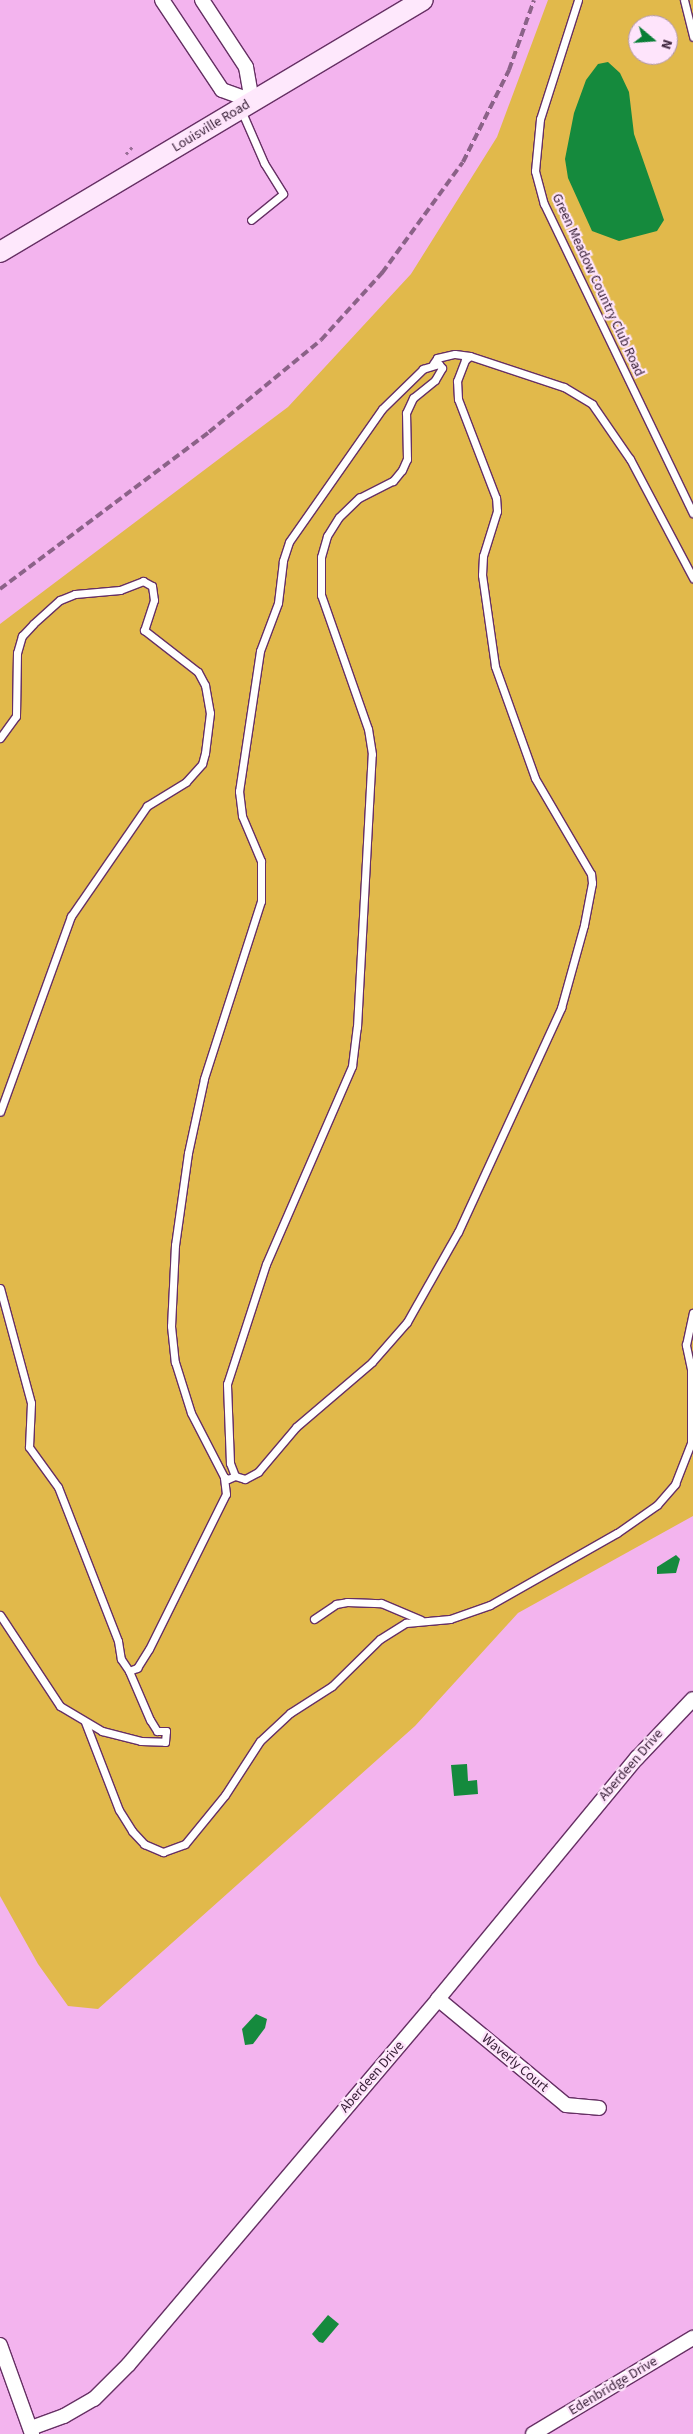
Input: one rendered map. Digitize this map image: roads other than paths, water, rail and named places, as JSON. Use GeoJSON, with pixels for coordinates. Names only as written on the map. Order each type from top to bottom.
{"type":"FeatureCollection","features":[{"type":"Feature","properties":{"kind":"main road","name":"Louisville Road"},"geometry":{"type":"LineString","coordinates":[[0,252],[422,0]]}},
{"type":"Feature","properties":{"kind":"street"},"geometry":{"type":"LineString","coordinates":[[162,0],[222,90],[246,104]]}},
{"type":"Feature","properties":{"kind":"street"},"geometry":{"type":"LineString","coordinates":[[202,0],[246,67],[246,104]]}},
{"type":"Feature","properties":{"kind":"street","name":"Aberdeen Drive"},"geometry":{"type":"LineString","coordinates":[[32,2431],[94,2399],[129,2364],[438,1999],[637,1758],[693,1699]]}},
{"type":"Feature","properties":{"kind":"street","name":"Waverly Court"},"geometry":{"type":"LineString","coordinates":[[438,1999],[566,2105],[600,2108]]}},
{"type":"Feature","properties":{"kind":"street","name":"Edenbridge Drive"},"geometry":{"type":"LineString","coordinates":[[533,2434],[693,2338]]}},
{"type":"Feature","properties":{"kind":"street"},"geometry":{"type":"LineString","coordinates":[[0,2345],[32,2431]]}},
{"type":"Feature","properties":{"kind":"lane","name":"Green Meadow Country Club Road"},"geometry":{"type":"LineString","coordinates":[[578,0],[540,119],[535,171],[544,204],[693,513]]}},
{"type":"Feature","properties":{"kind":"lane"},"geometry":{"type":"LineString","coordinates":[[684,0],[693,37]]}},
{"type":"Feature","properties":{"kind":"lane"},"geometry":{"type":"LineString","coordinates":[[246,104],[264,163],[283,194],[251,220]]}},
{"type":"Feature","properties":{"kind":"lane"},"geometry":{"type":"LineString","coordinates":[[129,1671],[137,1668],[149,1649],[226,1494],[224,1477],[180,1387],[175,1362],[172,1300],[181,1194],[200,1097],[261,900],[261,861],[242,816],[239,791],[260,651],[278,603],[283,561],[289,542],[382,409],[423,369],[433,364],[437,358],[455,354],[470,356],[564,387],[592,404],[630,459],[693,578]]}},
{"type":"Feature","properties":{"kind":"lane"},"geometry":{"type":"LineString","coordinates":[[224,1477],[235,1476],[245,1479],[272,1460],[296,1427],[372,1362],[407,1322],[458,1232],[561,1008],[584,925],[592,884],[591,874],[535,778],[495,666],[482,575],[483,556],[496,522],[496,498],[458,399],[457,381],[460,368],[470,356]]}},
{"type":"Feature","properties":{"kind":"lane"},"geometry":{"type":"LineString","coordinates":[[235,1476],[230,1463],[227,1384],[266,1264],[352,1066],[357,1027],[372,754],[368,729],[321,594],[321,557],[327,536],[339,517],[358,498],[393,481],[402,470],[407,459],[406,413],[413,398],[435,380],[442,368],[433,364]]}},
{"type":"Feature","properties":{"kind":"lane"},"geometry":{"type":"LineString","coordinates":[[0,738],[16,716],[17,653],[22,636],[33,624],[60,600],[76,594],[120,590],[143,581],[152,586],[154,600],[144,630],[198,672],[205,685],[210,713],[206,753],[202,764],[186,782],[146,806],[71,916],[0,1112]]}},
{"type":"Feature","properties":{"kind":"lane"},"geometry":{"type":"LineString","coordinates":[[0,1288],[30,1403],[29,1447],[58,1487],[118,1641],[121,1659],[129,1671],[150,1720],[157,1731],[166,1730],[165,1742],[121,1737],[85,1722],[60,1706],[48,1692],[0,1616]]}},
{"type":"Feature","properties":{"kind":"lane"},"geometry":{"type":"LineString","coordinates":[[85,1722],[120,1810],[132,1830],[152,1848],[163,1852],[174,1850],[185,1844],[206,1822],[260,1741],[290,1713],[332,1686],[380,1638],[398,1626],[422,1620],[450,1619],[471,1613],[516,1592],[617,1533],[657,1505],[669,1491],[684,1464],[691,1443],[691,1369],[686,1346],[693,1313]]}},
{"type":"Feature","properties":{"kind":"lane"},"geometry":{"type":"LineString","coordinates":[[314,1619],[336,1604],[347,1602],[381,1603],[422,1620]]}},
{"type":"Feature","properties":{"kind":"railway"},"geometry":{"type":"LineString","coordinates":[[0,589],[209,432],[321,340],[382,273],[463,162],[509,70],[534,0]]}}]}
